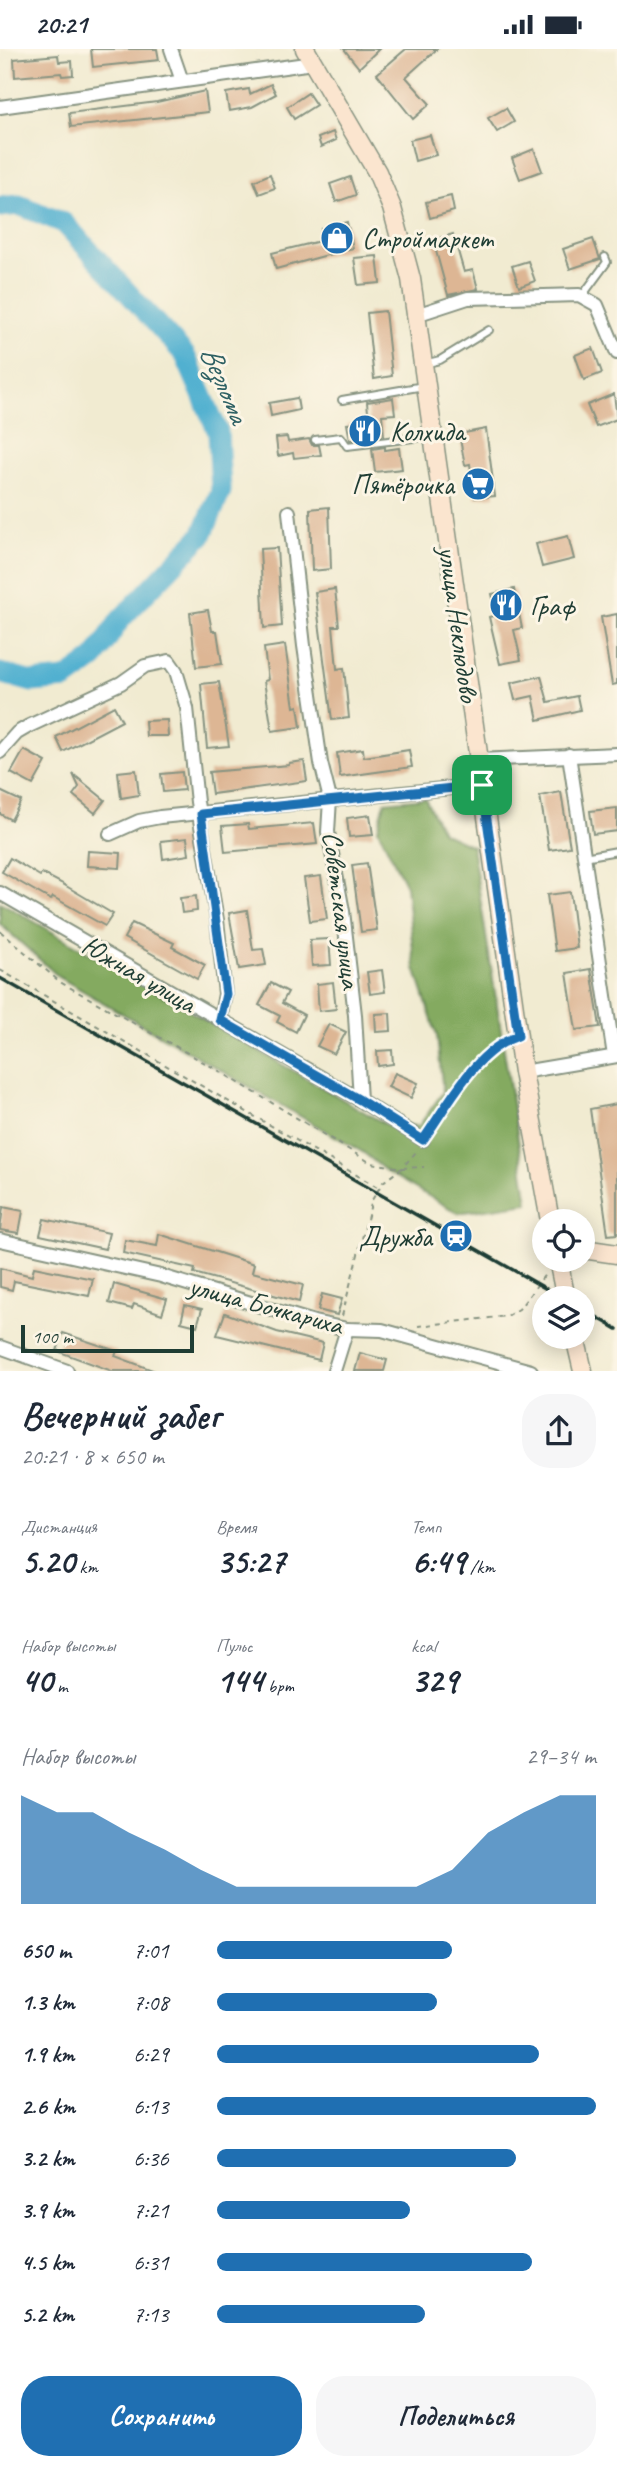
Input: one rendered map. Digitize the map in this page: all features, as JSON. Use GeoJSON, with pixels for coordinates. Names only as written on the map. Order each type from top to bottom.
{"type":"FeatureCollection","features":[{"type":"Feature","properties":{"kind":"main road","name":"улица Неклюдово"},"geometry":{"type":"LineString","coordinates":[[309,56],[361,139],[392,208],[411,279],[523,1072],[548,1209]]}},
{"type":"Feature","properties":{"kind":"main road"},"geometry":{"type":"LineString","coordinates":[[595,1251],[617,1254]]}},
{"type":"Feature","properties":{"kind":"main road"},"geometry":{"type":"LineString","coordinates":[[578,1349],[583,1371]]}},
{"type":"Feature","properties":{"kind":"street"},"geometry":{"type":"LineString","coordinates":[[171,49],[182,81]]}},
{"type":"Feature","properties":{"kind":"street"},"geometry":{"type":"LineString","coordinates":[[0,107],[182,81],[309,56]]}},
{"type":"Feature","properties":{"kind":"street"},"geometry":{"type":"LineString","coordinates":[[416,315],[468,298],[582,296],[597,305],[617,353]]}},
{"type":"Feature","properties":{"kind":"street","name":"Советская улица"},"geometry":{"type":"LineString","coordinates":[[289,512],[308,672],[330,799],[328,832],[343,911],[355,1015],[360,1100]]}},
{"type":"Feature","properties":{"kind":"street"},"geometry":{"type":"LineString","coordinates":[[0,752],[17,733],[29,726],[121,683],[145,666],[169,660],[176,671],[187,708],[226,994],[220,1020]]}},
{"type":"Feature","properties":{"kind":"street"},"geometry":{"type":"LineString","coordinates":[[478,760],[617,754]]}},
{"type":"Feature","properties":{"kind":"street"},"geometry":{"type":"LineString","coordinates":[[523,1072],[616,1056],[611,990],[584,857],[569,755]]}},
{"type":"Feature","properties":{"kind":"street"},"geometry":{"type":"LineString","coordinates":[[110,834],[139,821],[482,785]]}},
{"type":"Feature","properties":{"kind":"street","name":"Южная улица"},"geometry":{"type":"LineString","coordinates":[[0,893],[360,1100],[423,1140]]}},
{"type":"Feature","properties":{"kind":"street","name":"улица Бочкариха"},"geometry":{"type":"LineString","coordinates":[[0,1240],[161,1276],[343,1328],[382,1330],[531,1371]]}},
{"type":"Feature","properties":{"kind":"street"},"geometry":{"type":"LineString","coordinates":[[334,1371],[343,1328]]}},
{"type":"Feature","properties":{"kind":"street"},"geometry":{"type":"LineString","coordinates":[[0,1347],[67,1371]]}},
{"type":"Feature","properties":{"kind":"lane"},"geometry":{"type":"LineString","coordinates":[[582,296],[604,268],[606,257]]}},
{"type":"Feature","properties":{"kind":"lane"},"geometry":{"type":"LineString","coordinates":[[422,364],[440,360],[489,330]]}},
{"type":"Feature","properties":{"kind":"lane"},"geometry":{"type":"LineString","coordinates":[[342,400],[425,386]]}},
{"type":"Feature","properties":{"kind":"lane"},"geometry":{"type":"LineString","coordinates":[[315,440],[341,437],[347,446],[432,436]]}},
{"type":"Feature","properties":{"kind":"lane"},"geometry":{"type":"LineString","coordinates":[[584,857],[617,851]]}},
{"type":"Feature","properties":{"kind":"path"},"geometry":{"type":"LineString","coordinates":[[0,931],[60,982],[216,1069],[371,1163],[402,1168],[424,1167]]}},
{"type":"Feature","properties":{"kind":"path"},"geometry":{"type":"LineString","coordinates":[[0,970],[380,1188]]}},
{"type":"Feature","properties":{"kind":"path"},"geometry":{"type":"LineString","coordinates":[[343,1328],[372,1200],[380,1188],[402,1168],[470,1072],[504,1040],[518,1036]]}},
{"type":"Feature","properties":{"kind":"path"},"geometry":{"type":"LineString","coordinates":[[408,1327],[507,1315],[519,1309],[546,1272]]}},
{"type":"Feature","properties":{"kind":"green space"},"geometry":{"type":"Polygon","coordinates":[[[425,798],[442,832],[472,846],[528,1203],[458,1213],[387,1172],[364,1153],[59,977],[0,924],[0,902],[387,1125],[419,1126],[443,1092],[437,1036],[415,968],[406,886],[378,829],[385,802],[425,798]]]}},
{"type":"Feature","properties":{"kind":"building"},"geometry":{"type":"Polygon","coordinates":[[[91,49],[157,49],[159,60],[93,67],[91,49]]]}},
{"type":"Feature","properties":{"kind":"building"},"geometry":{"type":"Polygon","coordinates":[[[344,49],[379,49],[359,68],[344,49]]]}},
{"type":"Feature","properties":{"kind":"building"},"geometry":{"type":"Polygon","coordinates":[[[406,49],[437,49],[406,77],[430,104],[413,119],[377,74],[406,49]]]}},
{"type":"Feature","properties":{"kind":"building"},"geometry":{"type":"Polygon","coordinates":[[[58,55],[59,62],[72,61],[73,75],[62,76],[61,73],[15,77],[14,59],[58,55]]]}},
{"type":"Feature","properties":{"kind":"building"},"geometry":{"type":"Polygon","coordinates":[[[271,84],[276,94],[252,107],[229,111],[226,93],[249,89],[250,94],[271,84]]]}},
{"type":"Feature","properties":{"kind":"building"},"geometry":{"type":"Polygon","coordinates":[[[205,91],[208,112],[71,127],[69,113],[157,102],[205,91]]]}},
{"type":"Feature","properties":{"kind":"building"},"geometry":{"type":"Polygon","coordinates":[[[308,93],[316,105],[294,119],[287,107],[308,93]]]}},
{"type":"Feature","properties":{"kind":"building"},"geometry":{"type":"Polygon","coordinates":[[[506,108],[514,122],[497,132],[488,118],[506,108]]]}},
{"type":"Feature","properties":{"kind":"building"},"geometry":{"type":"Polygon","coordinates":[[[333,132],[336,140],[321,147],[318,138],[333,132]]]}},
{"type":"Feature","properties":{"kind":"building"},"geometry":{"type":"Polygon","coordinates":[[[430,135],[436,155],[415,161],[410,140],[430,135]]]}},
{"type":"Feature","properties":{"kind":"building"},"geometry":{"type":"Polygon","coordinates":[[[534,149],[542,171],[520,179],[512,158],[534,149]]]}},
{"type":"Feature","properties":{"kind":"building"},"geometry":{"type":"Polygon","coordinates":[[[270,174],[275,188],[259,194],[254,181],[270,174]]]}},
{"type":"Feature","properties":{"kind":"building"},"geometry":{"type":"Polygon","coordinates":[[[350,177],[356,195],[336,202],[330,184],[350,177]]]}},
{"type":"Feature","properties":{"kind":"building"},"geometry":{"type":"Polygon","coordinates":[[[451,196],[454,211],[430,218],[426,202],[451,196]]]}},
{"type":"Feature","properties":{"kind":"building"},"geometry":{"type":"Polygon","coordinates":[[[347,222],[353,248],[276,269],[272,253],[324,240],[321,229],[347,222]]]}},
{"type":"Feature","properties":{"kind":"building"},"geometry":{"type":"Polygon","coordinates":[[[453,234],[464,272],[473,270],[478,289],[448,295],[433,240],[453,234]]]}},
{"type":"Feature","properties":{"kind":"building"},"geometry":{"type":"Polygon","coordinates":[[[593,239],[600,259],[570,269],[563,249],[593,239]]]}},
{"type":"Feature","properties":{"kind":"building"},"geometry":{"type":"Polygon","coordinates":[[[377,256],[380,283],[358,285],[354,258],[377,256]]]}},
{"type":"Feature","properties":{"kind":"building"},"geometry":{"type":"Polygon","coordinates":[[[528,261],[535,281],[519,287],[512,266],[528,261]]]}},
{"type":"Feature","properties":{"kind":"building"},"geometry":{"type":"Polygon","coordinates":[[[385,311],[392,376],[374,379],[367,313],[385,311]]]}},
{"type":"Feature","properties":{"kind":"building"},"geometry":{"type":"Polygon","coordinates":[[[593,348],[602,373],[584,380],[575,355],[593,348]]]}},
{"type":"Feature","properties":{"kind":"building"},"geometry":{"type":"Polygon","coordinates":[[[614,394],[617,419],[596,427],[587,405],[614,394]]]}},
{"type":"Feature","properties":{"kind":"building"},"geometry":{"type":"Polygon","coordinates":[[[297,398],[299,410],[271,416],[269,403],[297,398]]]}},
{"type":"Feature","properties":{"kind":"building"},"geometry":{"type":"Polygon","coordinates":[[[393,398],[395,414],[382,415],[384,436],[350,440],[347,424],[369,422],[367,402],[393,398]]]}},
{"type":"Feature","properties":{"kind":"building"},"geometry":{"type":"Polygon","coordinates":[[[486,429],[495,496],[475,498],[470,464],[465,465],[459,434],[486,429]]]}},
{"type":"Feature","properties":{"kind":"building"},"geometry":{"type":"Polygon","coordinates":[[[287,437],[288,442],[309,439],[312,445],[319,445],[321,455],[294,458],[293,453],[278,456],[276,438],[287,437]]]}},
{"type":"Feature","properties":{"kind":"building"},"geometry":{"type":"Polygon","coordinates":[[[385,447],[385,450],[399,448],[402,469],[375,472],[372,449],[385,447]]]}},
{"type":"Feature","properties":{"kind":"building"},"geometry":{"type":"Polygon","coordinates":[[[329,507],[331,569],[312,571],[310,509],[329,507]]]}},
{"type":"Feature","properties":{"kind":"building"},"geometry":{"type":"Polygon","coordinates":[[[568,536],[574,559],[542,567],[536,544],[568,536]]]}},
{"type":"Feature","properties":{"kind":"building"},"geometry":{"type":"Polygon","coordinates":[[[277,548],[282,626],[264,628],[260,549],[277,548]]]}},
{"type":"Feature","properties":{"kind":"building"},"geometry":{"type":"Polygon","coordinates":[[[335,589],[339,626],[333,626],[337,669],[344,668],[349,718],[332,720],[315,592],[335,589]]]}},
{"type":"Feature","properties":{"kind":"building","name":"Граф"},"geometry":{"type":"Polygon","coordinates":[[[514,589],[522,628],[514,630],[521,660],[500,664],[489,617],[497,615],[492,594],[514,589]]]}},
{"type":"Feature","properties":{"kind":"building"},"geometry":{"type":"Polygon","coordinates":[[[208,610],[212,631],[217,631],[222,664],[196,667],[190,613],[208,610]]]}},
{"type":"Feature","properties":{"kind":"building"},"geometry":{"type":"Polygon","coordinates":[[[617,614],[617,684],[612,685],[601,617],[617,614]]]}},
{"type":"Feature","properties":{"kind":"building"},"geometry":{"type":"Polygon","coordinates":[[[285,645],[294,707],[298,706],[301,727],[272,731],[264,681],[268,680],[264,648],[285,645]]]}},
{"type":"Feature","properties":{"kind":"building"},"geometry":{"type":"Polygon","coordinates":[[[541,676],[548,702],[577,696],[580,710],[538,720],[533,696],[515,700],[511,683],[541,676]]]}},
{"type":"Feature","properties":{"kind":"building"},"geometry":{"type":"Polygon","coordinates":[[[219,682],[229,746],[207,748],[201,684],[219,682]]]}},
{"type":"Feature","properties":{"kind":"building"},"geometry":{"type":"Polygon","coordinates":[[[114,706],[122,721],[63,752],[56,737],[114,706]]]}},
{"type":"Feature","properties":{"kind":"building"},"geometry":{"type":"Polygon","coordinates":[[[167,720],[168,736],[146,736],[145,721],[167,720]]]}},
{"type":"Feature","properties":{"kind":"building"},"geometry":{"type":"Polygon","coordinates":[[[363,749],[364,757],[409,750],[412,767],[340,777],[337,753],[363,749]]]}},
{"type":"Feature","properties":{"kind":"building"},"geometry":{"type":"Polygon","coordinates":[[[24,750],[46,762],[33,785],[11,773],[24,750]]]}},
{"type":"Feature","properties":{"kind":"building"},"geometry":{"type":"Polygon","coordinates":[[[304,761],[307,781],[212,794],[209,772],[289,765],[304,761]]]}},
{"type":"Feature","properties":{"kind":"building"},"geometry":{"type":"Polygon","coordinates":[[[136,770],[139,795],[121,798],[118,772],[136,770]]]}},
{"type":"Feature","properties":{"kind":"building"},"geometry":{"type":"Polygon","coordinates":[[[182,772],[184,790],[163,792],[161,774],[182,772]]]}},
{"type":"Feature","properties":{"kind":"building"},"geometry":{"type":"Polygon","coordinates":[[[73,774],[105,800],[95,813],[73,795],[79,787],[73,774]]]}},
{"type":"Feature","properties":{"kind":"building"},"geometry":{"type":"Polygon","coordinates":[[[0,791],[21,801],[11,820],[0,814],[0,791]]]}},
{"type":"Feature","properties":{"kind":"building"},"geometry":{"type":"Polygon","coordinates":[[[561,792],[570,847],[549,850],[540,796],[561,792]]]}},
{"type":"Feature","properties":{"kind":"building"},"geometry":{"type":"Polygon","coordinates":[[[617,808],[617,831],[593,834],[590,811],[617,808]]]}},
{"type":"Feature","properties":{"kind":"building"},"geometry":{"type":"Polygon","coordinates":[[[370,815],[373,835],[349,837],[347,818],[370,815]]]}},
{"type":"Feature","properties":{"kind":"building"},"geometry":{"type":"Polygon","coordinates":[[[314,823],[317,844],[225,852],[222,826],[248,824],[249,829],[314,823]]]}},
{"type":"Feature","properties":{"kind":"building"},"geometry":{"type":"Polygon","coordinates":[[[187,838],[189,855],[163,859],[161,841],[187,838]]]}},
{"type":"Feature","properties":{"kind":"building"},"geometry":{"type":"Polygon","coordinates":[[[88,851],[121,853],[120,868],[87,866],[88,851]]]}},
{"type":"Feature","properties":{"kind":"building"},"geometry":{"type":"Polygon","coordinates":[[[10,858],[40,876],[42,873],[61,883],[113,914],[105,926],[53,897],[51,900],[2,872],[10,858]]]}},
{"type":"Feature","properties":{"kind":"building"},"geometry":{"type":"Polygon","coordinates":[[[367,863],[377,930],[361,932],[352,865],[367,863]]]}},
{"type":"Feature","properties":{"kind":"building"},"geometry":{"type":"Polygon","coordinates":[[[321,876],[327,919],[310,921],[304,878],[321,876]]]}},
{"type":"Feature","properties":{"kind":"building"},"geometry":{"type":"Polygon","coordinates":[[[570,892],[577,948],[555,951],[547,895],[570,892]]]}},
{"type":"Feature","properties":{"kind":"building"},"geometry":{"type":"Polygon","coordinates":[[[196,896],[197,911],[182,913],[180,898],[196,896]]]}},
{"type":"Feature","properties":{"kind":"building"},"geometry":{"type":"Polygon","coordinates":[[[247,910],[253,950],[263,949],[266,965],[239,969],[229,913],[247,910]]]}},
{"type":"Feature","properties":{"kind":"building"},"geometry":{"type":"Polygon","coordinates":[[[132,923],[174,943],[172,947],[205,965],[197,979],[124,938],[132,923]]]}},
{"type":"Feature","properties":{"kind":"building"},"geometry":{"type":"Polygon","coordinates":[[[329,939],[331,965],[312,966],[310,940],[329,939]]]}},
{"type":"Feature","properties":{"kind":"building"},"geometry":{"type":"Polygon","coordinates":[[[591,969],[600,1027],[576,1030],[567,973],[591,969]]]}},
{"type":"Feature","properties":{"kind":"building"},"geometry":{"type":"Polygon","coordinates":[[[382,970],[385,992],[370,994],[367,972],[382,970]]]}},
{"type":"Feature","properties":{"kind":"building"},"geometry":{"type":"Polygon","coordinates":[[[333,982],[336,1009],[319,1011],[317,984],[333,982]]]}},
{"type":"Feature","properties":{"kind":"building"},"geometry":{"type":"Polygon","coordinates":[[[271,983],[288,992],[282,1003],[304,1015],[296,1032],[277,1022],[280,1016],[259,1005],[271,983]]]}},
{"type":"Feature","properties":{"kind":"building"},"geometry":{"type":"Polygon","coordinates":[[[390,1013],[391,1031],[376,1032],[375,1014],[390,1013]]]}},
{"type":"Feature","properties":{"kind":"building"},"geometry":{"type":"Polygon","coordinates":[[[329,1024],[346,1032],[334,1054],[317,1046],[329,1024]]]}},
{"type":"Feature","properties":{"kind":"building"},"geometry":{"type":"Polygon","coordinates":[[[392,1050],[393,1064],[378,1066],[377,1051],[392,1050]]]}},
{"type":"Feature","properties":{"kind":"building"},"geometry":{"type":"Polygon","coordinates":[[[395,1073],[418,1083],[411,1098],[388,1087],[395,1073]]]}},
{"type":"Feature","properties":{"kind":"building"},"geometry":{"type":"Polygon","coordinates":[[[617,1104],[617,1234],[608,1235],[590,1109],[617,1104]]]}},
{"type":"Feature","properties":{"kind":"building"},"geometry":{"type":"Polygon","coordinates":[[[3,1207],[23,1211],[19,1233],[0,1230],[3,1207]]]}},
{"type":"Feature","properties":{"kind":"building"},"geometry":{"type":"Polygon","coordinates":[[[44,1219],[109,1233],[105,1249],[40,1235],[44,1219]]]}},
{"type":"Feature","properties":{"kind":"building"},"geometry":{"type":"Polygon","coordinates":[[[159,1234],[254,1264],[252,1272],[303,1285],[299,1302],[194,1273],[195,1269],[123,1253],[125,1240],[157,1246],[159,1234]]]}},
{"type":"Feature","properties":{"kind":"building"},"geometry":{"type":"Polygon","coordinates":[[[34,1267],[93,1279],[89,1296],[14,1281],[12,1290],[0,1287],[0,1268],[32,1276],[34,1267]]]}},
{"type":"Feature","properties":{"kind":"building"},"geometry":{"type":"Polygon","coordinates":[[[114,1284],[167,1299],[162,1314],[134,1304],[132,1309],[109,1303],[114,1284]]]}},
{"type":"Feature","properties":{"kind":"building"},"geometry":{"type":"Polygon","coordinates":[[[322,1294],[342,1299],[337,1315],[318,1310],[322,1294]]]}},
{"type":"Feature","properties":{"kind":"building"},"geometry":{"type":"Polygon","coordinates":[[[185,1305],[202,1309],[197,1326],[181,1322],[185,1305]]]}},
{"type":"Feature","properties":{"kind":"building"},"geometry":{"type":"Polygon","coordinates":[[[225,1313],[277,1332],[323,1343],[319,1360],[217,1335],[225,1313]]]}},
{"type":"Feature","properties":{"kind":"building"},"geometry":{"type":"Polygon","coordinates":[[[63,1333],[117,1351],[115,1356],[155,1371],[112,1371],[57,1351],[63,1333]]]}},
{"type":"Feature","properties":{"kind":"building"},"geometry":{"type":"Polygon","coordinates":[[[360,1353],[387,1360],[384,1371],[355,1371],[360,1353]]]}},
{"type":"Feature","properties":{"kind":"waterway","name":"Везлома"},"geometry":{"type":"LineString","coordinates":[[0,207],[19,205],[64,223],[185,355],[218,432],[221,491],[202,535],[120,620],[94,659],[66,679],[32,682],[0,673]]}},
{"type":"Feature","properties":{"kind":"railway"},"geometry":{"type":"LineString","coordinates":[[0,978],[541,1286]]}},
{"type":"Feature","properties":{"kind":"railway"},"geometry":{"type":"LineString","coordinates":[[595,1316],[617,1329]]}},
{"type":"Feature","properties":{"kind":"place","name":"Строймаркет"},"geometry":{"type":"Point","coordinates":[337,238]}},
{"type":"Feature","properties":{"kind":"place","name":"Колхида"},"geometry":{"type":"Point","coordinates":[365,431]}},
{"type":"Feature","properties":{"kind":"place","name":"Пятёрочка"},"geometry":{"type":"Point","coordinates":[478,484]}},
{"type":"Feature","properties":{"kind":"place","name":"Граф"},"geometry":{"type":"Point","coordinates":[506,605]}},
{"type":"Feature","properties":{"kind":"place","name":"Дружба"},"geometry":{"type":"Point","coordinates":[456,1236]}},
{"type":"Feature","properties":{"kind":"route"},"geometry":{"type":"LineString","coordinates":[[482,785],[518,1036],[504,1040],[470,1072],[423,1140],[360,1100],[220,1020],[226,994],[201,814],[482,785]]}}]}
